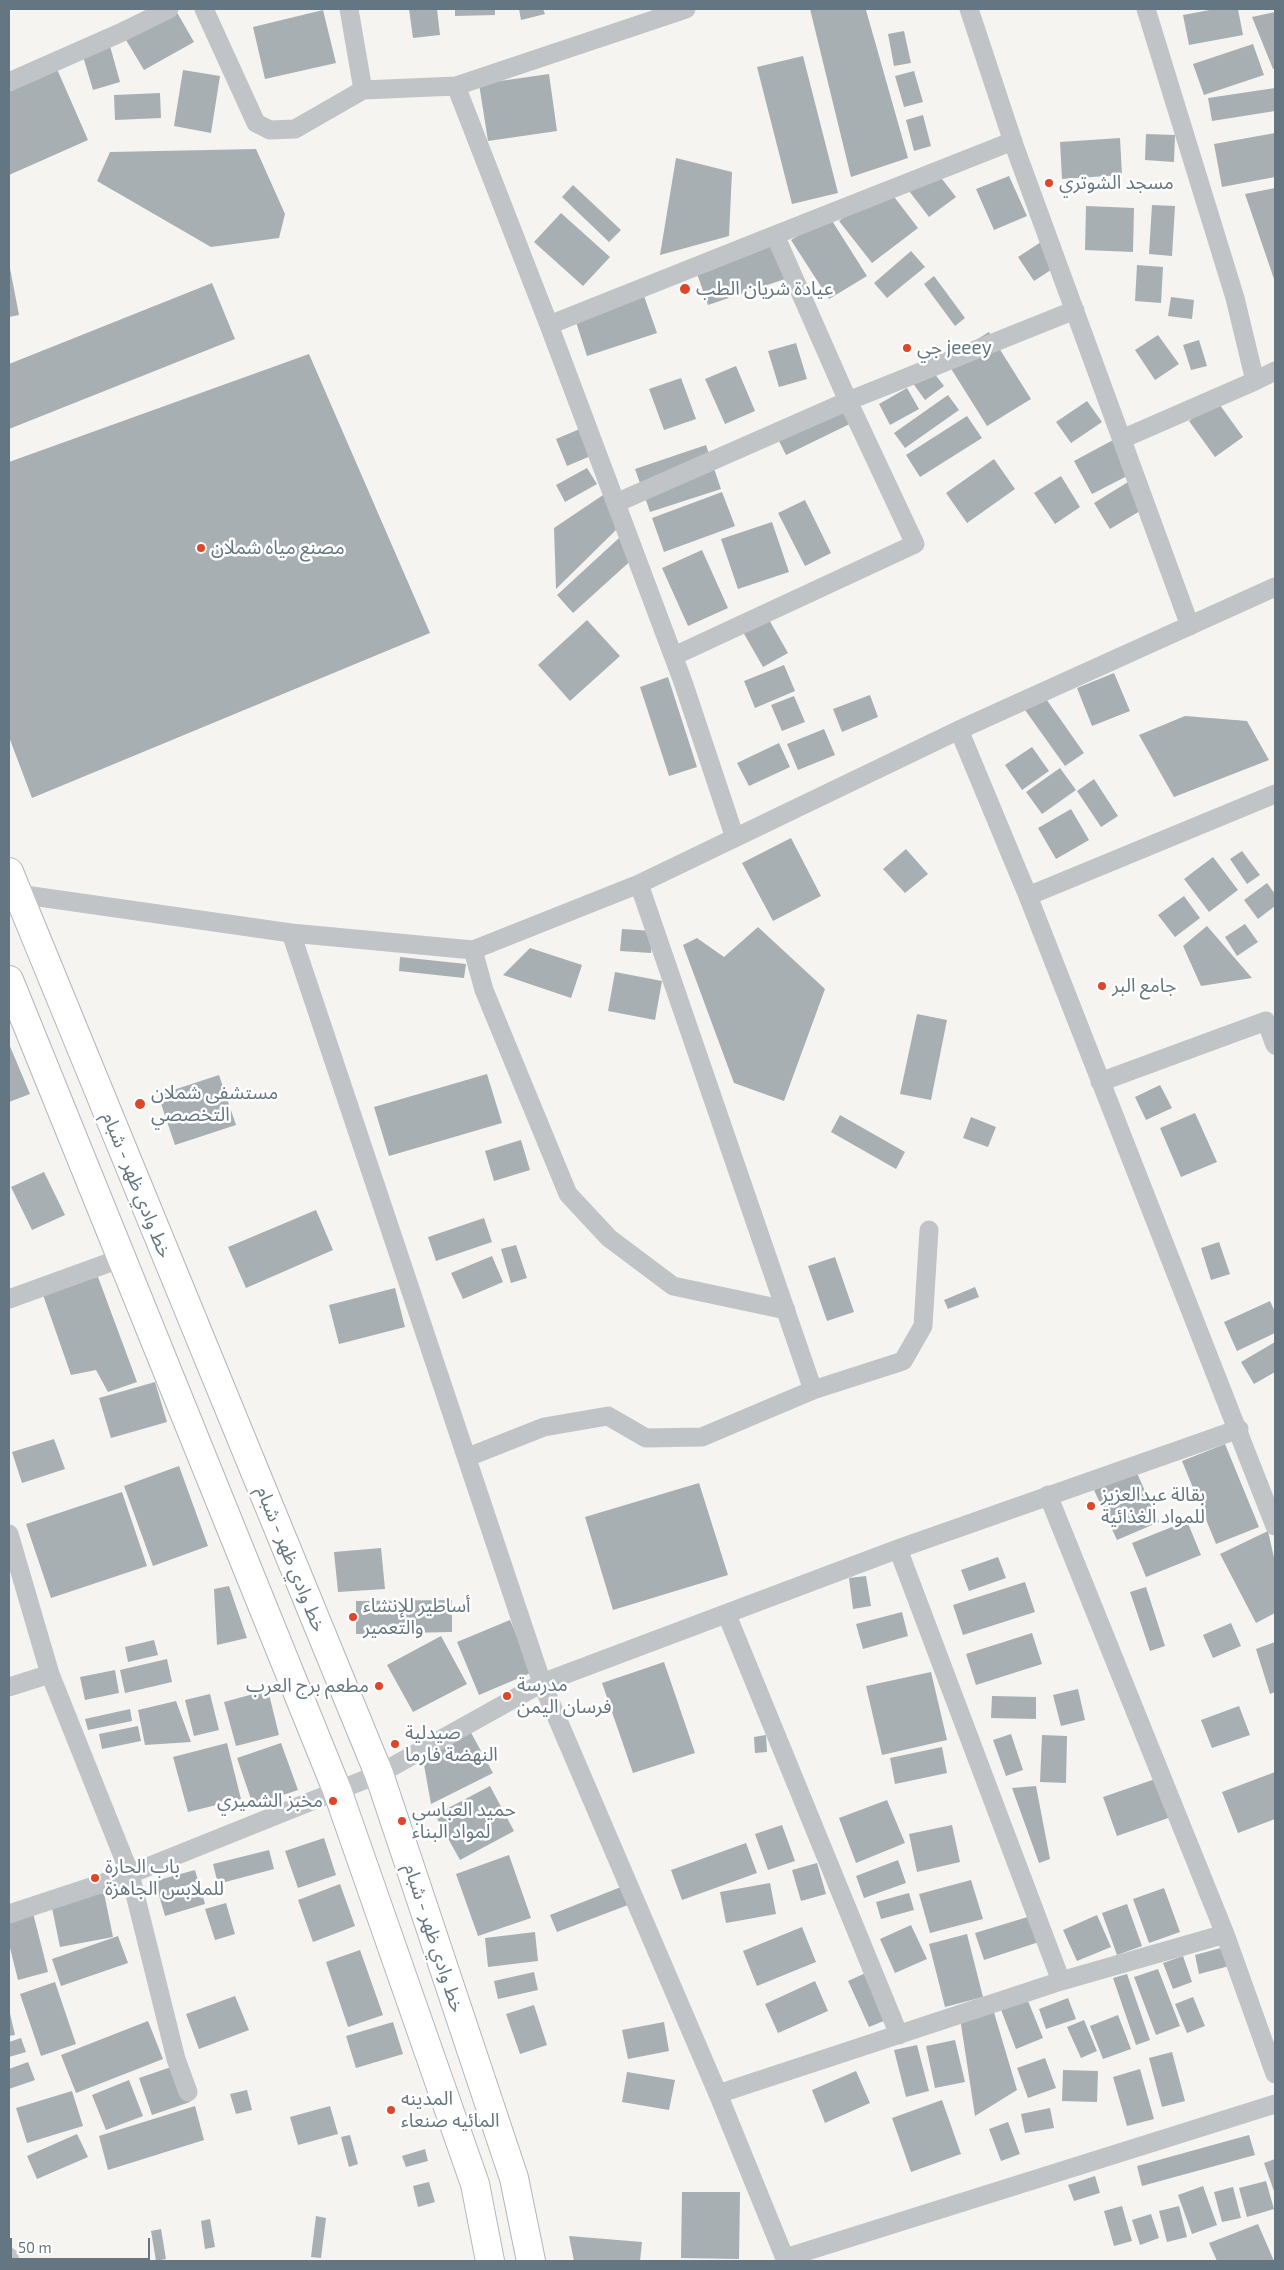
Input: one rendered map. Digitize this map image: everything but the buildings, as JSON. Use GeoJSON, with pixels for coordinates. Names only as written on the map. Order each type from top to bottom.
{"type":"FeatureCollection","features":[{"type":"Feature","properties":{"kind":"main road","name":"خط وادي ظهر - شبام"},"geometry":{"type":"LineString","coordinates":[[13,883],[379,1774],[514,2178],[532,2261]]}},
{"type":"Feature","properties":{"kind":"main road"},"geometry":{"type":"LineString","coordinates":[[9,980],[338,1790],[475,2184],[490,2261]]}},
{"type":"Feature","properties":{"kind":"street"},"geometry":{"type":"LineString","coordinates":[[9,82],[169,9]]}},
{"type":"Feature","properties":{"kind":"street"},"geometry":{"type":"LineString","coordinates":[[204,9],[256,122],[270,130],[295,129],[363,90],[456,86],[686,9]]}},
{"type":"Feature","properties":{"kind":"street"},"geometry":{"type":"LineString","coordinates":[[349,9],[363,90]]}},
{"type":"Feature","properties":{"kind":"street"},"geometry":{"type":"LineString","coordinates":[[969,9],[1013,141],[1190,626]]}},
{"type":"Feature","properties":{"kind":"street"},"geometry":{"type":"LineString","coordinates":[[1146,9],[1235,298],[1255,381]]}},
{"type":"Feature","properties":{"kind":"street"},"geometry":{"type":"LineString","coordinates":[[456,86],[674,656],[735,838]]}},
{"type":"Feature","properties":{"kind":"street"},"geometry":{"type":"LineString","coordinates":[[549,325],[1013,141]]}},
{"type":"Feature","properties":{"kind":"street"},"geometry":{"type":"LineString","coordinates":[[674,656],[915,544],[848,401],[775,235]]}},
{"type":"Feature","properties":{"kind":"street"},"geometry":{"type":"LineString","coordinates":[[616,503],[848,401],[1075,310]]}},
{"type":"Feature","properties":{"kind":"street"},"geometry":{"type":"LineString","coordinates":[[1122,439],[1275,371]]}},
{"type":"Feature","properties":{"kind":"street"},"geometry":{"type":"LineString","coordinates":[[13,883],[291,933],[473,950],[639,884],[959,730],[1275,587]]}},
{"type":"Feature","properties":{"kind":"street"},"geometry":{"type":"LineString","coordinates":[[959,730],[1028,896],[1275,1526]]}},
{"type":"Feature","properties":{"kind":"street"},"geometry":{"type":"LineString","coordinates":[[1028,896],[1275,794]]}},
{"type":"Feature","properties":{"kind":"street"},"geometry":{"type":"LineString","coordinates":[[639,884],[814,1390]]}},
{"type":"Feature","properties":{"kind":"street"},"geometry":{"type":"LineString","coordinates":[[291,933],[542,1683],[718,2094],[786,2260],[1275,2104]]}},
{"type":"Feature","properties":{"kind":"street"},"geometry":{"type":"LineString","coordinates":[[473,950],[484,990],[568,1194],[610,1238],[673,1286],[786,1310]]}},
{"type":"Feature","properties":{"kind":"street"},"geometry":{"type":"LineString","coordinates":[[1100,1082],[1270,1019],[1275,1045]]}},
{"type":"Feature","properties":{"kind":"street"},"geometry":{"type":"LineString","coordinates":[[473,1455],[544,1427],[608,1416],[646,1438],[702,1437],[814,1390],[903,1361],[923,1326],[929,1230]]}},
{"type":"Feature","properties":{"kind":"street"},"geometry":{"type":"LineString","coordinates":[[9,1299],[122,1258]]}},
{"type":"Feature","properties":{"kind":"street"},"geometry":{"type":"LineString","coordinates":[[9,1914],[130,1874],[379,1774],[542,1683],[727,1615],[898,1549],[1238,1429]]}},
{"type":"Feature","properties":{"kind":"street"},"geometry":{"type":"LineString","coordinates":[[1048,1495],[1225,1934],[1275,2074]]}},
{"type":"Feature","properties":{"kind":"street"},"geometry":{"type":"LineString","coordinates":[[9,1534],[50,1674],[130,1874],[176,2059],[188,2092]]}},
{"type":"Feature","properties":{"kind":"street"},"geometry":{"type":"LineString","coordinates":[[898,1549],[1061,1981]]}},
{"type":"Feature","properties":{"kind":"street"},"geometry":{"type":"LineString","coordinates":[[727,1615],[899,2035]]}},
{"type":"Feature","properties":{"kind":"street"},"geometry":{"type":"LineString","coordinates":[[9,1687],[50,1674]]}},
{"type":"Feature","properties":{"kind":"street"},"geometry":{"type":"LineString","coordinates":[[718,2094],[1061,1981],[1225,1934]]}},
{"type":"Feature","properties":{"kind":"street"},"geometry":{"type":"LineString","coordinates":[[9,2257],[10,2261]]}},
{"type":"Feature","properties":{"kind":"place","name":"مسجد الشوتري"},"geometry":{"type":"Point","coordinates":[1049,183]}},
{"type":"Feature","properties":{"kind":"place","name":"عيادة شريان الطب"},"geometry":{"type":"Point","coordinates":[685,289]}},
{"type":"Feature","properties":{"kind":"place","name":"جي jeeey"},"geometry":{"type":"Point","coordinates":[907,348]}},
{"type":"Feature","properties":{"kind":"place","name":"مصنع مياه شملان"},"geometry":{"type":"Point","coordinates":[201,548]}},
{"type":"Feature","properties":{"kind":"place","name":"جامع البر"},"geometry":{"type":"Point","coordinates":[1102,986]}},
{"type":"Feature","properties":{"kind":"place","name":"مستشفى شملان التخصصي"},"geometry":{"type":"Point","coordinates":[140,1104]}},
{"type":"Feature","properties":{"kind":"place","name":"بقالة عبدالعزيز للمواد الغذائية"},"geometry":{"type":"Point","coordinates":[1091,1506]}},
{"type":"Feature","properties":{"kind":"place","name":"أساطير للإنشاء والتعمير"},"geometry":{"type":"Point","coordinates":[353,1617]}},
{"type":"Feature","properties":{"kind":"place","name":"مطعم برج العرب"},"geometry":{"type":"Point","coordinates":[379,1686]}},
{"type":"Feature","properties":{"kind":"place","name":"مدرسة فرسان اليمن"},"geometry":{"type":"Point","coordinates":[507,1696]}},
{"type":"Feature","properties":{"kind":"place","name":"صيدلية النهضة فارما"},"geometry":{"type":"Point","coordinates":[395,1744]}},
{"type":"Feature","properties":{"kind":"place","name":"مخبز الشميري"},"geometry":{"type":"Point","coordinates":[333,1801]}},
{"type":"Feature","properties":{"kind":"place","name":"حميد العباسي لمواد البناء"},"geometry":{"type":"Point","coordinates":[402,1821]}},
{"type":"Feature","properties":{"kind":"place","name":"باب الحارة للملابس الجاهزة"},"geometry":{"type":"Point","coordinates":[95,1878]}},
{"type":"Feature","properties":{"kind":"place","name":"المدينه المائيه صنعاء"},"geometry":{"type":"Point","coordinates":[391,2110]}}]}
